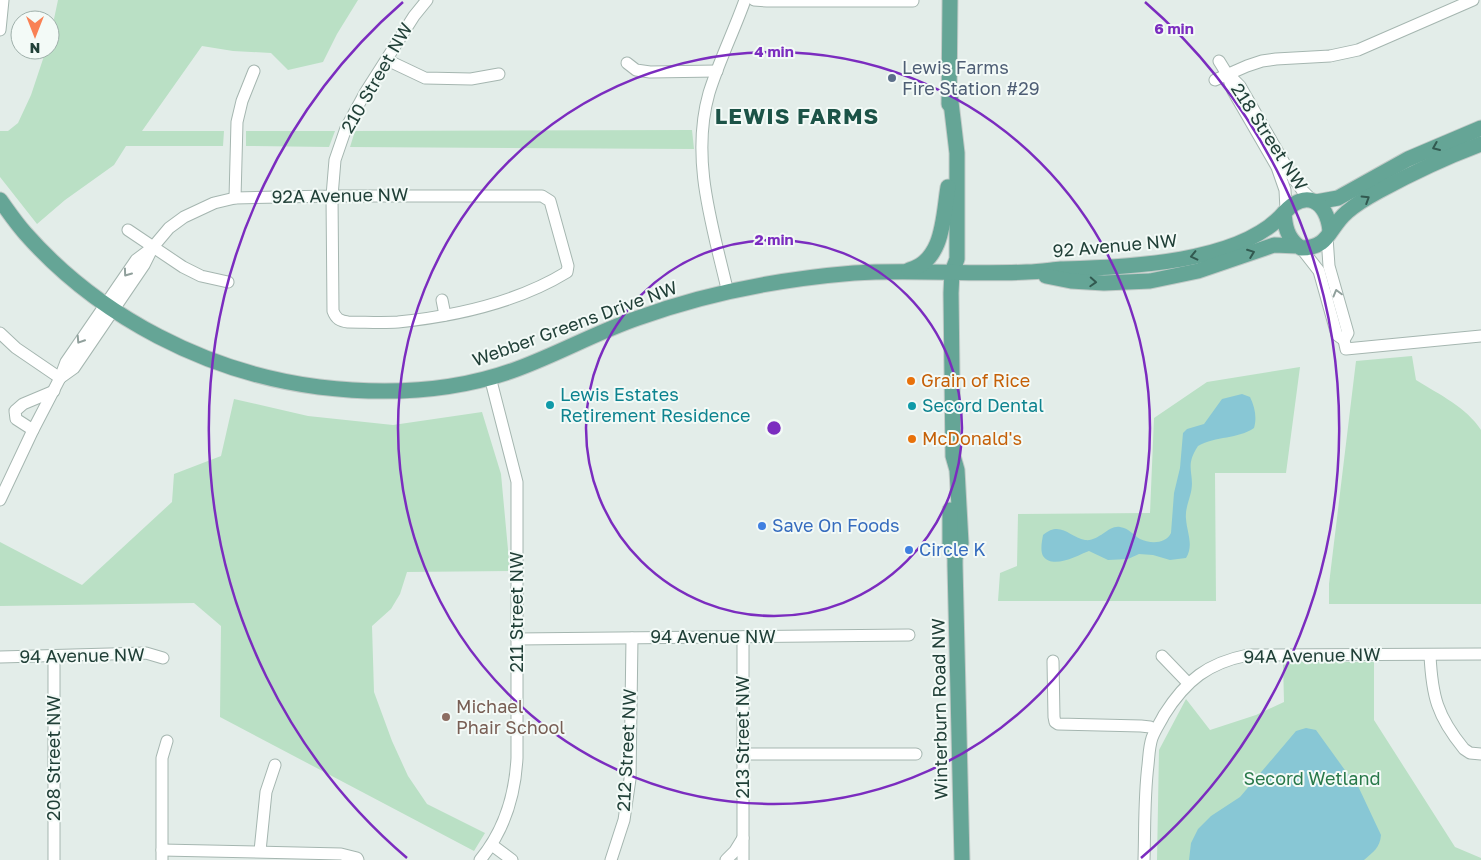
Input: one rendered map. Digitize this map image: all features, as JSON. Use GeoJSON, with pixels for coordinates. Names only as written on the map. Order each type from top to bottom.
{"type":"FeatureCollection","features":[{"type":"Feature","properties":{"kind":"main road","name":"Winterburn Road NW"},"geometry":{"type":"LineString","coordinates":[[950,0],[948,262],[952,272]]}},
{"type":"Feature","properties":{"kind":"main road","name":"Winterburn Road NW"},"geometry":{"type":"LineString","coordinates":[[950,94],[957,153],[957,259],[952,272],[953,456],[950,470],[950,545],[955,557],[962,860]]}},
{"type":"Feature","properties":{"kind":"main road","name":"92 Avenue NW"},"geometry":{"type":"LineString","coordinates":[[952,272],[1027,272],[1117,267],[1182,259],[1240,243],[1267,230],[1296,202],[1338,198],[1408,159],[1481,128]]}},
{"type":"Feature","properties":{"kind":"main road","name":"92 Avenue NW"},"geometry":{"type":"LineString","coordinates":[[1027,272],[1071,281],[1104,283],[1150,281],[1198,271],[1266,247],[1281,244],[1299,247],[1317,246],[1347,212],[1369,197],[1433,164],[1481,144]]}},
{"type":"Feature","properties":{"kind":"main road"},"geometry":{"type":"LineString","coordinates":[[900,273],[924,264],[933,252],[943,224],[948,187]]}},
{"type":"Feature","properties":{"kind":"main road","name":"Webber Greens Drive NW"},"geometry":{"type":"LineString","coordinates":[[0,200],[25,233],[78,283],[109,307],[179,347],[261,376],[305,385],[360,390],[437,388],[490,378],[529,364],[635,319],[728,293],[792,280],[856,273],[952,272]]}},
{"type":"Feature","properties":{"kind":"main road"},"geometry":{"type":"LineString","coordinates":[[1313,201],[1326,214],[1328,234]]}},
{"type":"Feature","properties":{"kind":"main road"},"geometry":{"type":"LineString","coordinates":[[1285,212],[1286,230],[1293,242],[1299,247]]}},
{"type":"Feature","properties":{"kind":"street"},"geometry":{"type":"LineString","coordinates":[[0,30],[3,0]]}},
{"type":"Feature","properties":{"kind":"street","name":"210 Street NW"},"geometry":{"type":"LineString","coordinates":[[427,0],[414,16],[365,93],[346,128],[334,160],[332,196],[333,310],[336,318],[348,322],[397,322],[445,315]]}},
{"type":"Feature","properties":{"kind":"street"},"geometry":{"type":"LineString","coordinates":[[728,293],[708,211],[702,169],[704,121],[709,93],[745,0]]}},
{"type":"Feature","properties":{"kind":"street"},"geometry":{"type":"LineString","coordinates":[[754,0],[913,1]]}},
{"type":"Feature","properties":{"kind":"street"},"geometry":{"type":"LineString","coordinates":[[1215,80],[1262,61],[1330,56],[1358,50],[1473,0]]}},
{"type":"Feature","properties":{"kind":"street"},"geometry":{"type":"LineString","coordinates":[[387,60],[424,78],[471,78],[499,74]]}},
{"type":"Feature","properties":{"kind":"street","name":"218 Street NW"},"geometry":{"type":"LineString","coordinates":[[1220,62],[1233,91],[1277,166],[1285,190],[1285,212]]}},
{"type":"Feature","properties":{"kind":"street"},"geometry":{"type":"LineString","coordinates":[[627,63],[636,70],[650,72],[717,71]]}},
{"type":"Feature","properties":{"kind":"street"},"geometry":{"type":"LineString","coordinates":[[235,198],[237,122],[242,101],[254,70]]}},
{"type":"Feature","properties":{"kind":"street","name":"218 Street NW"},"geometry":{"type":"LineString","coordinates":[[1227,74],[1240,86],[1290,172],[1302,190],[1313,201]]}},
{"type":"Feature","properties":{"kind":"street","name":"92A Avenue NW"},"geometry":{"type":"LineString","coordinates":[[0,500],[33,430],[54,391],[66,362],[109,307],[136,260],[154,247],[169,228],[184,216],[214,203],[235,198],[332,196],[542,196],[550,200],[568,266],[567,272],[555,280],[500,302],[445,315]]}},
{"type":"Feature","properties":{"kind":"street"},"geometry":{"type":"LineString","coordinates":[[128,230],[183,267],[201,276],[228,282]]}},
{"type":"Feature","properties":{"kind":"street"},"geometry":{"type":"LineString","coordinates":[[1328,234],[1329,266],[1348,332],[1345,344]]}},
{"type":"Feature","properties":{"kind":"street"},"geometry":{"type":"LineString","coordinates":[[1299,247],[1319,271],[1337,335],[1345,344]]}},
{"type":"Feature","properties":{"kind":"street"},"geometry":{"type":"LineString","coordinates":[[442,300],[445,315]]}},
{"type":"Feature","properties":{"kind":"street"},"geometry":{"type":"LineString","coordinates":[[0,333],[16,348],[60,378]]}},
{"type":"Feature","properties":{"kind":"street"},"geometry":{"type":"LineString","coordinates":[[1345,344],[1481,336]]}},
{"type":"Feature","properties":{"kind":"street","name":"211 Street NW"},"geometry":{"type":"LineString","coordinates":[[480,860],[492,845],[506,815],[516,774],[518,639],[517,482],[490,378]]}},
{"type":"Feature","properties":{"kind":"street"},"geometry":{"type":"LineString","coordinates":[[33,430],[16,419],[15,411],[23,404],[54,391]]}},
{"type":"Feature","properties":{"kind":"street","name":"94 Avenue NW"},"geometry":{"type":"LineString","coordinates":[[518,639],[909,635]]}},
{"type":"Feature","properties":{"kind":"street","name":"213 Street NW"},"geometry":{"type":"LineString","coordinates":[[743,637],[743,860]]}},
{"type":"Feature","properties":{"kind":"street","name":"212 Street NW"},"geometry":{"type":"LineString","coordinates":[[611,860],[624,820],[630,779],[632,638]]}},
{"type":"Feature","properties":{"kind":"street","name":"94 Avenue NW"},"geometry":{"type":"LineString","coordinates":[[0,657],[146,653],[163,658]]}},
{"type":"Feature","properties":{"kind":"street"},"geometry":{"type":"LineString","coordinates":[[1430,654],[1431,682],[1437,709],[1458,743],[1464,749],[1476,753]]}},
{"type":"Feature","properties":{"kind":"street","name":"94A Avenue NW"},"geometry":{"type":"LineString","coordinates":[[1144,860],[1145,792],[1151,740],[1170,705],[1188,683],[1218,664],[1248,655],[1481,654]]}},
{"type":"Feature","properties":{"kind":"street","name":"208 Street NW"},"geometry":{"type":"LineString","coordinates":[[54,656],[54,860]]}},
{"type":"Feature","properties":{"kind":"street"},"geometry":{"type":"LineString","coordinates":[[1162,656],[1188,683]]}},
{"type":"Feature","properties":{"kind":"street"},"geometry":{"type":"LineString","coordinates":[[1053,661],[1055,722],[1058,724],[1150,726],[1155,730]]}},
{"type":"Feature","properties":{"kind":"street"},"geometry":{"type":"LineString","coordinates":[[167,740],[162,758],[162,855],[260,851],[341,854],[350,855],[358,860]]}},
{"type":"Feature","properties":{"kind":"street"},"geometry":{"type":"LineString","coordinates":[[743,754],[916,754]]}},
{"type":"Feature","properties":{"kind":"street"},"geometry":{"type":"LineString","coordinates":[[260,851],[266,792],[275,765]]}},
{"type":"Feature","properties":{"kind":"street"},"geometry":{"type":"LineString","coordinates":[[726,860],[735,851],[743,836]]}},
{"type":"Feature","properties":{"kind":"street"},"geometry":{"type":"LineString","coordinates":[[492,845],[512,860]]}},
{"type":"Feature","properties":{"kind":"green space"},"geometry":{"type":"Polygon","coordinates":[[[58,0],[358,0],[337,34],[323,62],[288,70],[271,53],[233,51],[202,46],[142,131],[224,131],[223,146],[126,146],[114,165],[65,200],[37,224],[0,177],[0,131],[8,131],[18,123],[31,95],[43,60],[60,60],[60,10],[56,10],[58,0]]]}},
{"type":"Feature","properties":{"kind":"green space"},"geometry":{"type":"Polygon","coordinates":[[[692,130],[694,149],[350,147],[355,131],[692,130]]]}},
{"type":"Feature","properties":{"kind":"green space"},"geometry":{"type":"Polygon","coordinates":[[[246,131],[335,131],[329,147],[246,146],[246,131]]]}},
{"type":"Feature","properties":{"kind":"green space"},"geometry":{"type":"Polygon","coordinates":[[[1412,356],[1416,380],[1460,408],[1481,430],[1481,604],[1329,604],[1329,584],[1356,361],[1412,356]]]}},
{"type":"Feature","properties":{"kind":"green space"},"geometry":{"type":"Polygon","coordinates":[[[1300,367],[1286,473],[1215,473],[1216,601],[998,601],[1000,573],[1017,566],[1018,514],[1150,513],[1154,418],[1207,382],[1300,367]]]}},
{"type":"Feature","properties":{"kind":"green space"},"geometry":{"type":"Polygon","coordinates":[[[234,399],[308,416],[393,425],[482,412],[501,474],[510,571],[407,572],[400,594],[391,609],[372,626],[374,692],[392,741],[408,776],[427,804],[485,833],[474,851],[220,717],[221,626],[194,603],[0,606],[0,542],[82,585],[172,502],[174,474],[221,456],[234,399]]]}},
{"type":"Feature","properties":{"kind":"green space","name":"Secord Wetland"},"geometry":{"type":"Polygon","coordinates":[[[1283,662],[1374,662],[1374,720],[1455,847],[1481,858],[1481,860],[1157,860],[1159,750],[1186,699],[1210,730],[1256,715],[1284,702],[1283,662]]]}},
{"type":"Feature","properties":{"kind":"water"},"geometry":{"type":"Polygon","coordinates":[[[1242,394],[1250,397],[1253,405],[1255,416],[1254,428],[1248,432],[1205,443],[1198,446],[1194,453],[1191,465],[1192,485],[1186,515],[1190,548],[1186,558],[1170,560],[1153,555],[1139,554],[1128,559],[1108,560],[1089,551],[1066,560],[1053,562],[1043,556],[1041,548],[1043,535],[1055,529],[1060,529],[1085,540],[1095,539],[1111,528],[1116,527],[1126,529],[1144,541],[1157,542],[1169,537],[1171,533],[1174,493],[1180,468],[1183,433],[1187,429],[1204,424],[1222,399],[1242,394]]]}},
{"type":"Feature","properties":{"kind":"water"},"geometry":{"type":"Polygon","coordinates":[[[1306,728],[1316,730],[1358,786],[1381,835],[1376,849],[1364,860],[1189,860],[1191,843],[1198,829],[1211,816],[1240,797],[1296,731],[1306,728]]]}},
{"type":"Feature","properties":{"kind":"place","name":"Lewis Farms Fire Station #29"},"geometry":{"type":"Point","coordinates":[892,78]}},
{"type":"Feature","properties":{"kind":"place","name":"Grain of Rice"},"geometry":{"type":"Point","coordinates":[911,381]}},
{"type":"Feature","properties":{"kind":"place","name":"Lewis Estates Retirement Residence"},"geometry":{"type":"Point","coordinates":[550,405]}},
{"type":"Feature","properties":{"kind":"place","name":"Secord Dental"},"geometry":{"type":"Point","coordinates":[912,406]}},
{"type":"Feature","properties":{"kind":"place","name":"McDonald's"},"geometry":{"type":"Point","coordinates":[912,439]}},
{"type":"Feature","properties":{"kind":"place","name":"Save On Foods"},"geometry":{"type":"Point","coordinates":[762,526]}},
{"type":"Feature","properties":{"kind":"place","name":"Circle K"},"geometry":{"type":"Point","coordinates":[909,550]}},
{"type":"Feature","properties":{"kind":"place","name":"Michael Phair School"},"geometry":{"type":"Point","coordinates":[446,717]}},
{"type":"Feature","properties":{"kind":"district","name":"LEWIS FARMS"},"geometry":{"type":"Point","coordinates":[797,116]}}]}
